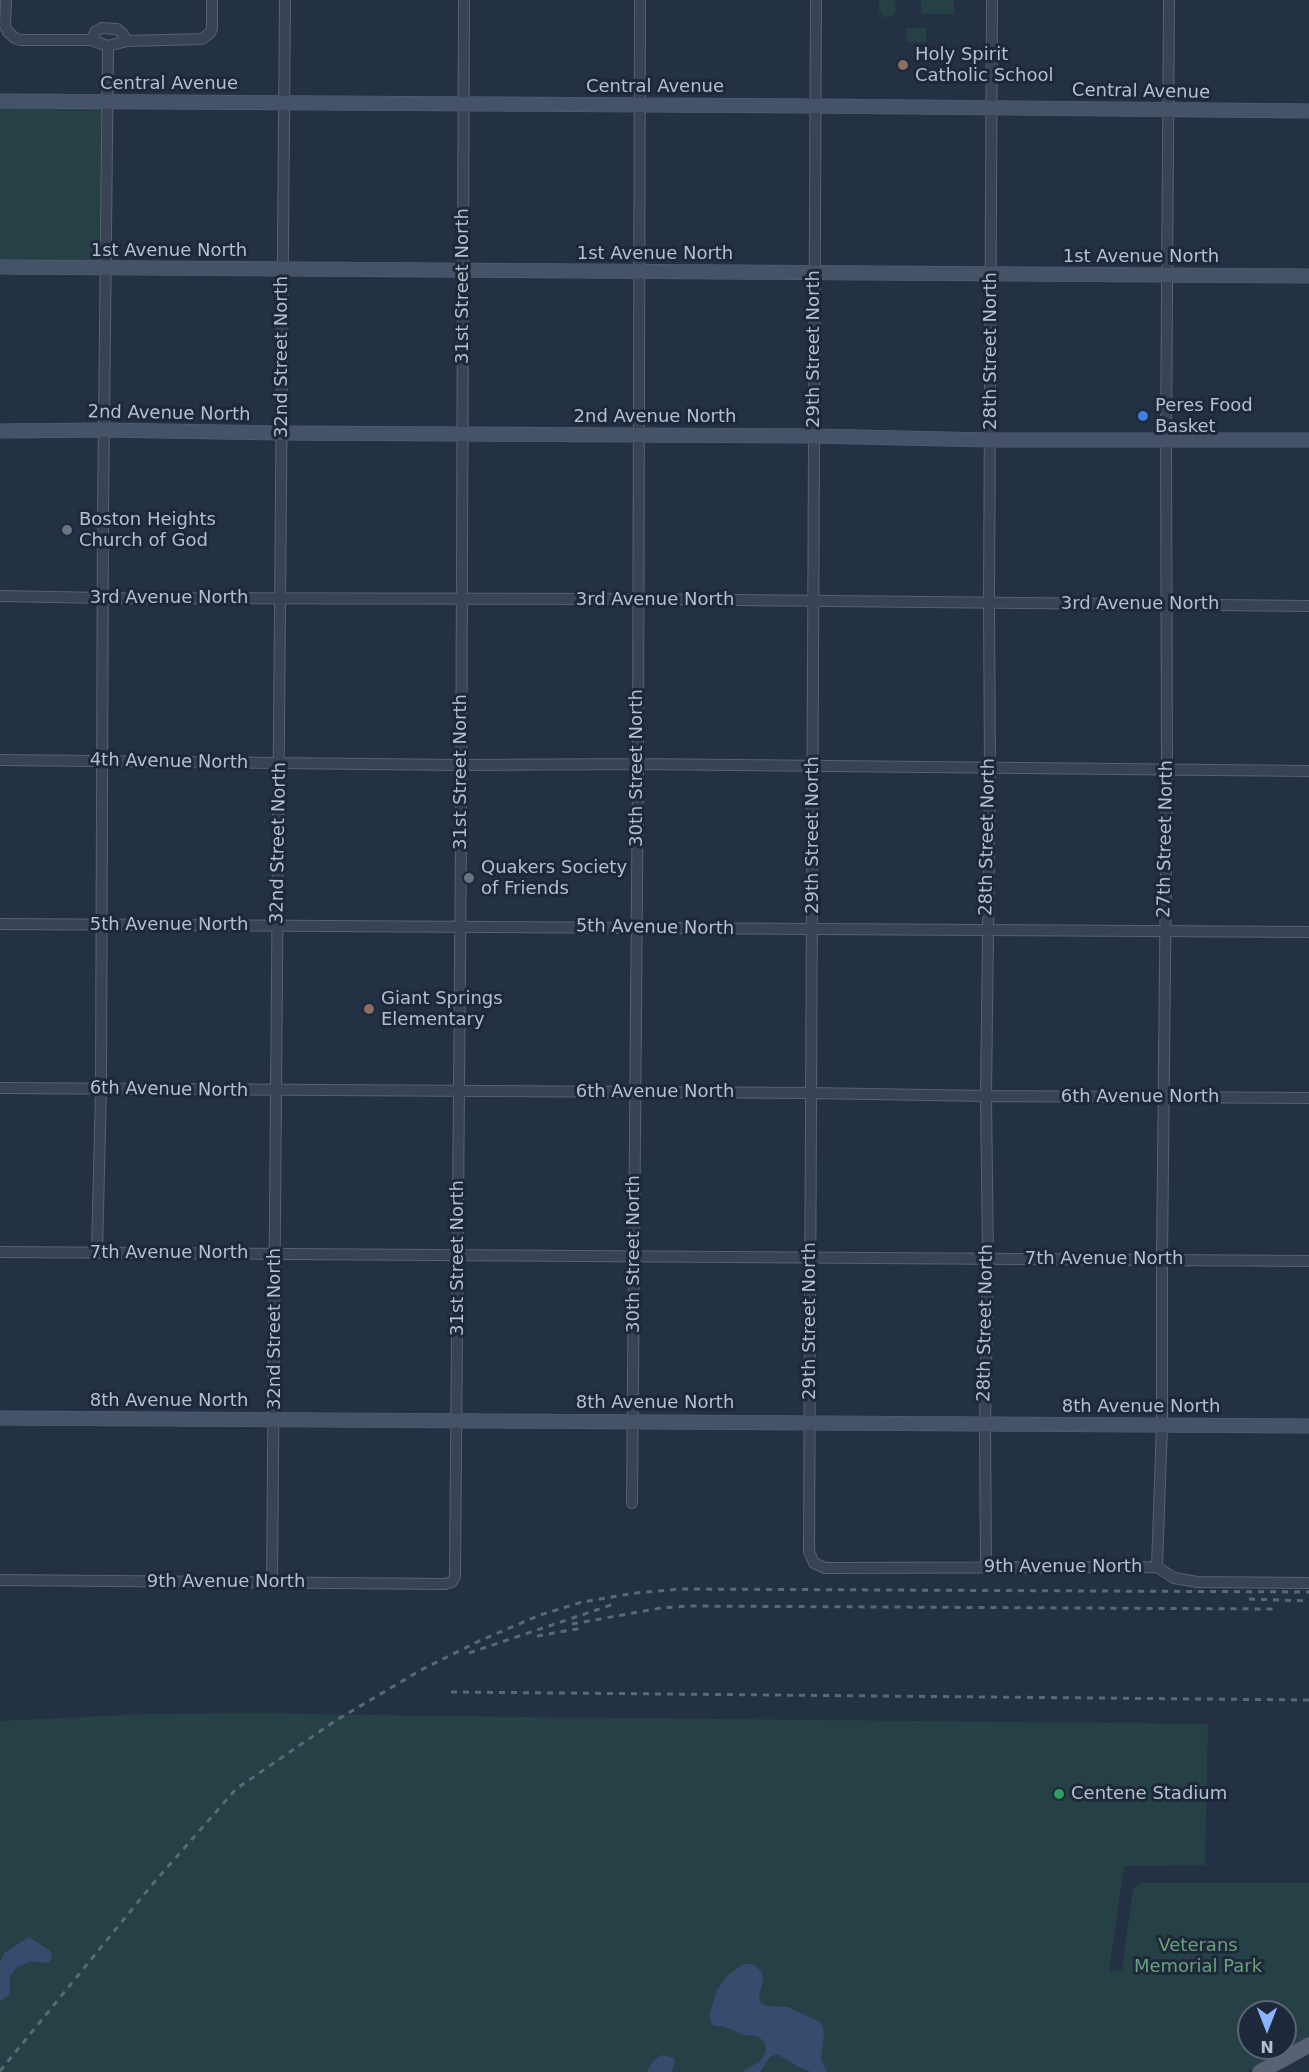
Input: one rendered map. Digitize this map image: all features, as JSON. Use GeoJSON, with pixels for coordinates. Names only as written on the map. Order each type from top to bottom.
{"type":"FeatureCollection","features":[{"type":"Feature","properties":{"kind":"main road","name":"Central Avenue"},"geometry":{"type":"LineString","coordinates":[[0,101],[1309,111]]}},
{"type":"Feature","properties":{"kind":"main road","name":"1st Avenue North"},"geometry":{"type":"LineString","coordinates":[[0,267],[1309,276]]}},
{"type":"Feature","properties":{"kind":"main road","name":"2nd Avenue North"},"geometry":{"type":"LineString","coordinates":[[0,431],[814,436],[990,440],[1309,440]]}},
{"type":"Feature","properties":{"kind":"main road","name":"8th Avenue North"},"geometry":{"type":"LineString","coordinates":[[0,1418],[1309,1426]]}},
{"type":"Feature","properties":{"kind":"main road"},"geometry":{"type":"LineString","coordinates":[[1260,2072],[1309,2045]]}},
{"type":"Feature","properties":{"kind":"street"},"geometry":{"type":"LineString","coordinates":[[6,0],[5,26],[15,38],[20,40],[91,40],[108,46],[127,41],[202,39],[210,33],[212,28],[212,0]]}},
{"type":"Feature","properties":{"kind":"street","name":"32nd Street North"},"geometry":{"type":"LineString","coordinates":[[272,1583],[285,0]]}},
{"type":"Feature","properties":{"kind":"street","name":"31st Street North"},"geometry":{"type":"LineString","coordinates":[[452,1582],[455,1576],[457,1420],[464,0]]}},
{"type":"Feature","properties":{"kind":"street","name":"30th Street North"},"geometry":{"type":"LineString","coordinates":[[632,1503],[638,764],[640,0]]}},
{"type":"Feature","properties":{"kind":"street","name":"29th Street North"},"geometry":{"type":"LineString","coordinates":[[814,1563],[809,1551],[809,1422],[816,0]]}},
{"type":"Feature","properties":{"kind":"street","name":"28th Street North"},"geometry":{"type":"LineString","coordinates":[[986,1567],[985,1424],[988,1259],[986,1096],[990,768],[992,0]]}},
{"type":"Feature","properties":{"kind":"street","name":"27th Street North"},"geometry":{"type":"LineString","coordinates":[[1157,1567],[1162,1425],[1169,0]]}},
{"type":"Feature","properties":{"kind":"street"},"geometry":{"type":"LineString","coordinates":[[91,40],[96,31],[102,28],[117,28],[127,41]]}},
{"type":"Feature","properties":{"kind":"street"},"geometry":{"type":"LineString","coordinates":[[97,1252],[101,1090],[108,46]]}},
{"type":"Feature","properties":{"kind":"street","name":"3rd Avenue North"},"geometry":{"type":"LineString","coordinates":[[0,596],[1309,606]]}},
{"type":"Feature","properties":{"kind":"street","name":"4th Avenue North"},"geometry":{"type":"LineString","coordinates":[[0,760],[1309,771]]}},
{"type":"Feature","properties":{"kind":"street","name":"5th Avenue North"},"geometry":{"type":"LineString","coordinates":[[0,924],[1165,933],[1309,932]]}},
{"type":"Feature","properties":{"kind":"street","name":"6th Avenue North"},"geometry":{"type":"LineString","coordinates":[[0,1088],[1309,1098]]}},
{"type":"Feature","properties":{"kind":"street","name":"7th Avenue North"},"geometry":{"type":"LineString","coordinates":[[0,1252],[1309,1261]]}},
{"type":"Feature","properties":{"kind":"street","name":"9th Avenue North"},"geometry":{"type":"LineString","coordinates":[[814,1563],[825,1568],[1157,1567],[1174,1578],[1197,1582],[1309,1583]]}},
{"type":"Feature","properties":{"kind":"street","name":"9th Avenue North"},"geometry":{"type":"LineString","coordinates":[[0,1580],[446,1584],[452,1582]]}},
{"type":"Feature","properties":{"kind":"green space"},"geometry":{"type":"Polygon","coordinates":[[[879,0],[895,0],[896,12],[891,17],[884,17],[879,11],[879,0]]]}},
{"type":"Feature","properties":{"kind":"green space"},"geometry":{"type":"Polygon","coordinates":[[[921,0],[954,0],[954,14],[922,14],[921,0]]]}},
{"type":"Feature","properties":{"kind":"green space"},"geometry":{"type":"Polygon","coordinates":[[[907,28],[926,28],[926,42],[906,42],[907,28]]]}},
{"type":"Feature","properties":{"kind":"green space"},"geometry":{"type":"Polygon","coordinates":[[[0,101],[109,102],[106,269],[0,267],[0,101]]]}},
{"type":"Feature","properties":{"kind":"green space","name":"Veterans Memorial Park"},"geometry":{"type":"Polygon","coordinates":[[[261,1713],[1208,1724],[1205,1865],[1124,1866],[1109,1972],[1122,1970],[1133,1889],[1143,1883],[1309,1883],[1309,2036],[1297,2044],[1297,2000],[1237,2000],[1237,2060],[1270,2060],[1246,2072],[0,2072],[0,1721],[148,1714],[261,1713]]]}},
{"type":"Feature","properties":{"kind":"water"},"geometry":{"type":"Polygon","coordinates":[[[29,1937],[50,1951],[52,1955],[50,1961],[47,1963],[31,1961],[16,1968],[10,1976],[10,1992],[0,2001],[0,1963],[4,1953],[29,1937]]]}},
{"type":"Feature","properties":{"kind":"water"},"geometry":{"type":"Polygon","coordinates":[[[744,1964],[753,1964],[762,1972],[763,1979],[759,1997],[761,2003],[766,2006],[788,2007],[820,2022],[824,2034],[821,2059],[827,2072],[811,2072],[777,2054],[770,2057],[760,2072],[742,2072],[760,2061],[766,2052],[765,2044],[760,2038],[752,2035],[743,2035],[723,2026],[715,2026],[709,2016],[717,1990],[728,1975],[744,1964]]]}},
{"type":"Feature","properties":{"kind":"water"},"geometry":{"type":"Polygon","coordinates":[[[662,2055],[674,2058],[675,2063],[671,2072],[647,2072],[653,2061],[662,2055]]]}},
{"type":"Feature","properties":{"kind":"railway"},"geometry":{"type":"LineString","coordinates":[[0,2071],[151,1886],[236,1789],[335,1721],[421,1670],[479,1641],[540,1615],[582,1602],[636,1593],[680,1589],[1309,1592]]}},
{"type":"Feature","properties":{"kind":"railway"},"geometry":{"type":"LineString","coordinates":[[1249,1599],[1309,1601]]}},
{"type":"Feature","properties":{"kind":"railway"},"geometry":{"type":"LineString","coordinates":[[469,1653],[614,1604]]}},
{"type":"Feature","properties":{"kind":"railway"},"geometry":{"type":"LineString","coordinates":[[572,1624],[661,1608],[688,1606],[1273,1609]]}},
{"type":"Feature","properties":{"kind":"railway"},"geometry":{"type":"LineString","coordinates":[[537,1636],[582,1628]]}},
{"type":"Feature","properties":{"kind":"railway"},"geometry":{"type":"LineString","coordinates":[[451,1692],[1309,1700]]}},
{"type":"Feature","properties":{"kind":"place","name":"Holy Spirit Catholic School"},"geometry":{"type":"Point","coordinates":[903,65]}},
{"type":"Feature","properties":{"kind":"place","name":"Peres Food Basket"},"geometry":{"type":"Point","coordinates":[1143,416]}},
{"type":"Feature","properties":{"kind":"place","name":"Boston Heights Church of God"},"geometry":{"type":"Point","coordinates":[67,530]}},
{"type":"Feature","properties":{"kind":"place","name":"Quakers Society of Friends"},"geometry":{"type":"Point","coordinates":[469,878]}},
{"type":"Feature","properties":{"kind":"place","name":"Giant Springs Elementary"},"geometry":{"type":"Point","coordinates":[369,1009]}},
{"type":"Feature","properties":{"kind":"place","name":"Centene Stadium"},"geometry":{"type":"Point","coordinates":[1059,1794]}}]}
